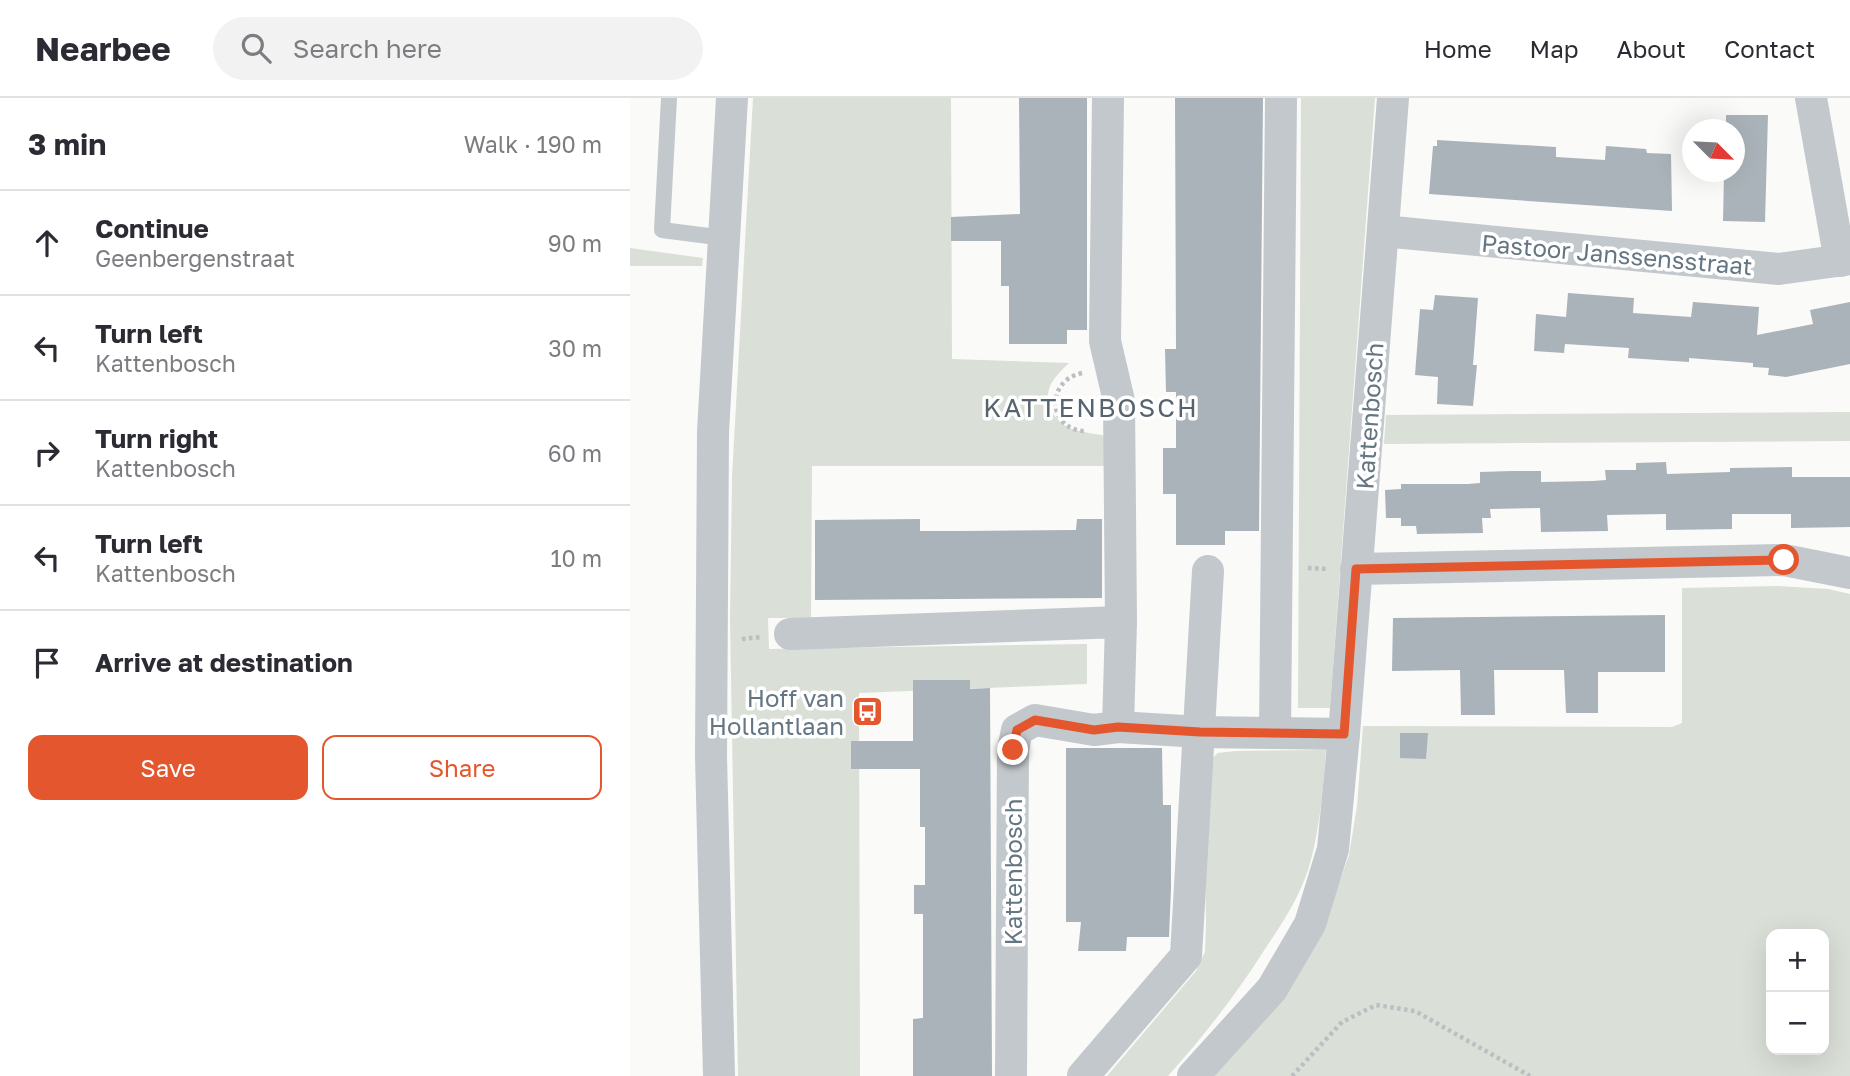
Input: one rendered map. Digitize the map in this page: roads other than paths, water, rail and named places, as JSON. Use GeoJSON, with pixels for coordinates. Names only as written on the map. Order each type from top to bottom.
{"type":"FeatureCollection","features":[{"type":"Feature","properties":{"kind":"street"},"geometry":{"type":"LineString","coordinates":[[719,1076],[711,756],[713,432],[732,98]]}},
{"type":"Feature","properties":{"kind":"street"},"geometry":{"type":"LineString","coordinates":[[1108,98],[1105,341],[1119,401],[1121,621],[1118,727]]}},
{"type":"Feature","properties":{"kind":"street"},"geometry":{"type":"LineString","coordinates":[[1275,733],[1281,98]]}},
{"type":"Feature","properties":{"kind":"street","name":"Kattenbosch"},"geometry":{"type":"LineString","coordinates":[[1194,1076],[1272,989],[1310,924],[1333,849],[1393,98]]}},
{"type":"Feature","properties":{"kind":"street"},"geometry":{"type":"LineString","coordinates":[[1811,98],[1845,260]]}},
{"type":"Feature","properties":{"kind":"street","name":"Pastoor Janssensstraat"},"geometry":{"type":"LineString","coordinates":[[1383,231],[1779,269],[1845,260]]}},
{"type":"Feature","properties":{"kind":"street"},"geometry":{"type":"LineString","coordinates":[[1356,569],[1784,560],[1850,573]]}},
{"type":"Feature","properties":{"kind":"street"},"geometry":{"type":"LineString","coordinates":[[1083,1076],[1186,956],[1208,571]]}},
{"type":"Feature","properties":{"kind":"street"},"geometry":{"type":"LineString","coordinates":[[790,634],[1121,621]]}},
{"type":"Feature","properties":{"kind":"street","name":"Kattenbosch"},"geometry":{"type":"LineString","coordinates":[[1010,1076],[1013,750],[1017,730],[1035,720],[1094,730],[1118,727],[1200,732],[1344,734]]}},
{"type":"Feature","properties":{"kind":"lane"},"geometry":{"type":"LineString","coordinates":[[669,98],[662,230],[724,238]]}},
{"type":"Feature","properties":{"kind":"place","name":"Hoff van Hollantlaan"},"geometry":{"type":"Point","coordinates":[867,711]}},
{"type":"Feature","properties":{"kind":"district","name":"KATTENBOSCH"},"geometry":{"type":"Point","coordinates":[1091,407]}}]}
